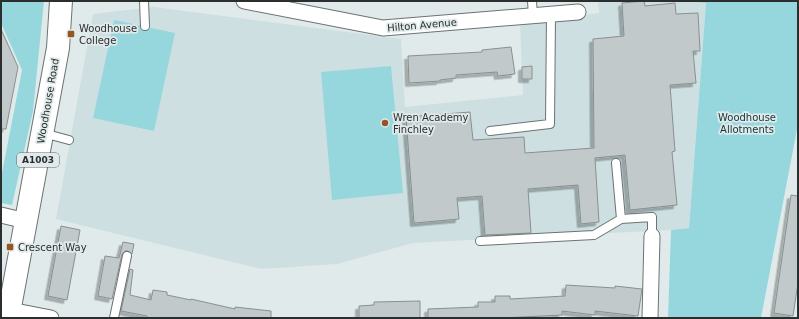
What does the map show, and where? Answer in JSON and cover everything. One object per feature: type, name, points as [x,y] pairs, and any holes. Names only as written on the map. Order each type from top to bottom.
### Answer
[{"type":"main road","name":"Woodhouse Road","points":[[9,314],[58,48],[61,1]]},
{"type":"street","name":"Hilton Avenue","points":[[244,1],[383,28],[532,8],[551,14],[578,12]]},
{"type":"street","points":[[1,216],[26,221]]},
{"type":"street","points":[[650,318],[652,236]]},
{"type":"street","points":[[9,314],[51,318]]},
{"type":"lane","points":[[144,1],[145,26]]},
{"type":"lane","points":[[490,131],[550,124],[551,14]]},
{"type":"lane","points":[[42,133],[69,140]]},
{"type":"lane","points":[[616,163],[621,219]]},
{"type":"lane","points":[[480,241],[594,236],[621,219],[652,217],[652,236]]},
{"type":"lane","points":[[114,318],[127,256]]},
{"type":"shaded area","name":"Wren Academy Finchley","points":[[598,1],[706,2],[689,228],[413,243],[337,264],[261,269],[56,219],[93,14],[154,7],[401,39],[405,107],[523,95],[520,24],[599,13]]},
{"type":"green space","points":[[1,1],[44,1],[33,111],[12,205],[1,203],[1,178],[22,70],[1,23]]},
{"type":"green space","name":"Woodhouse Allotments","points":[[692,1],[798,1],[798,124],[761,318],[668,318],[671,230],[689,228],[706,3]]},
{"type":"green space","points":[[114,20],[175,33],[154,131],[93,118]]},
{"type":"green space","points":[[391,66],[403,193],[332,200],[321,72]]},
{"type":"building","points":[[644,1],[645,6],[675,3],[676,14],[698,13],[700,51],[693,51],[696,83],[670,85],[675,151],[672,152],[677,205],[630,210],[625,155],[595,158],[599,222],[581,224],[578,185],[528,189],[531,233],[485,235],[482,196],[457,198],[459,219],[414,223],[406,117],[470,112],[473,140],[524,137],[525,153],[594,148],[593,39],[624,36],[622,3]]},
{"type":"building","points":[[1,29],[18,67],[6,129],[1,129]]},
{"type":"building","points":[[511,47],[515,74],[498,76],[497,72],[456,75],[456,78],[440,81],[409,83],[408,56],[482,52],[482,50]]},
{"type":"building","points":[[532,66],[532,79],[522,79],[522,67]]},
{"type":"building","points":[[791,195],[798,196],[798,283],[793,316],[774,313]]},
{"type":"building","points":[[61,226],[80,230],[67,300],[48,296]]},
{"type":"building","points":[[123,242],[134,244],[132,254],[125,251],[122,254],[112,299],[98,296],[105,256],[119,258]]},
{"type":"building","points":[[130,269],[133,270],[130,295],[151,300],[153,290],[167,292],[167,295],[235,309],[235,307],[271,311],[271,318],[147,318],[147,316],[121,311]]},
{"type":"building","points":[[566,285],[615,288],[615,286],[642,289],[638,316],[595,311],[595,315],[562,311],[562,315],[501,318],[428,318],[428,309],[478,307],[478,302],[495,302],[495,296],[510,296],[510,299],[565,296]]},
{"type":"building","points":[[420,301],[420,318],[359,318],[359,306],[374,305],[374,302]]},
{"type":"place","name":"Woodhouse College","points":[[71,34]]},
{"type":"place","name":"Wren Academy Finchley","points":[[385,123]]},
{"type":"place","name":"Crescent Way","points":[[10,247]]}]
